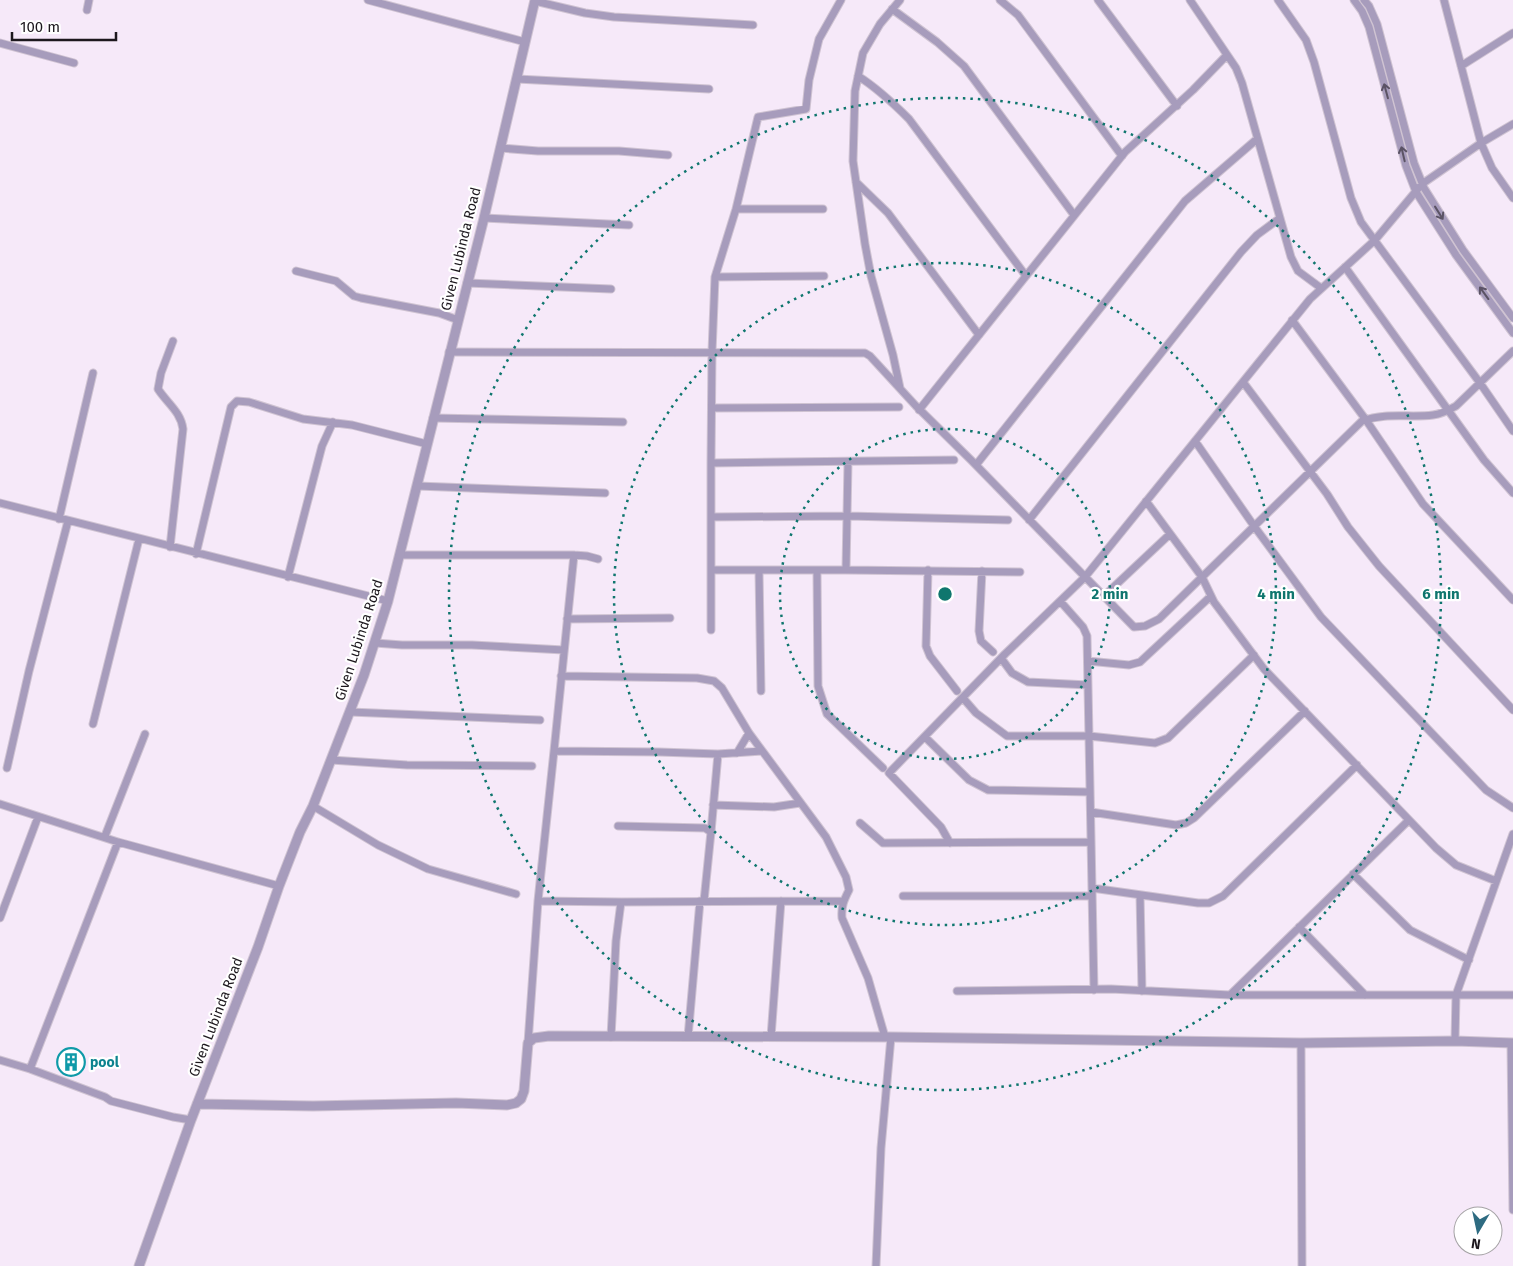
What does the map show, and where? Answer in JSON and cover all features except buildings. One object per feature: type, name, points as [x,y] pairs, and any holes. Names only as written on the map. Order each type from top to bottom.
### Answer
[{"type":"street","points":[[87,10],[89,0]]},
{"type":"street","points":[[368,0],[525,42]]},
{"type":"street","points":[[535,0],[585,13],[753,25]]},
{"type":"street","name":"Given Lubinda Road","points":[[139,1266],[191,1120],[258,947],[279,886],[300,832],[313,806],[376,643],[400,555],[484,218],[535,0]]},
{"type":"street","points":[[711,630],[712,352],[715,277],[736,209],[758,117],[806,109],[809,80],[819,39],[841,0]]},
{"type":"street","points":[[900,0],[880,24],[863,53],[856,91],[854,161],[871,276],[893,354],[900,389]]},
{"type":"street","points":[[1000,0],[1018,16],[1122,156]]},
{"type":"street","points":[[1098,0],[1177,106]]},
{"type":"street","points":[[1190,0],[1226,56],[1236,68],[1242,83],[1291,257],[1298,270],[1321,288]]},
{"type":"street","points":[[1278,0],[1306,40],[1314,62],[1351,198],[1361,222],[1480,383],[1513,431]]},
{"type":"street","points":[[1354,0],[1362,11],[1369,27],[1406,166],[1416,192],[1456,255],[1513,333]]},
{"type":"street","points":[[1364,0],[1369,6],[1377,24],[1414,163],[1422,184],[1463,250],[1513,318]]},
{"type":"street","points":[[1444,0],[1481,144],[1492,168],[1513,198]]},
{"type":"street","points":[[892,9],[937,42],[964,66],[1074,215]]},
{"type":"street","points":[[1461,66],[1513,33]]},
{"type":"street","points":[[0,43],[74,63]]},
{"type":"street","points":[[919,410],[1122,156],[1177,106],[1226,56]]},
{"type":"street","points":[[858,76],[892,102],[909,120],[1026,276]]},
{"type":"street","points":[[517,79],[709,89]]},
{"type":"street","points":[[950,843],[941,826],[888,773],[1001,658],[1085,577],[1310,299],[1375,240],[1422,184],[1513,124]]},
{"type":"street","points":[[976,465],[1184,201],[1257,139]]},
{"type":"street","points":[[500,148],[538,151],[619,150],[668,156]]},
{"type":"street","points":[[856,182],[888,213],[979,335]]},
{"type":"street","points":[[736,209],[823,209]]},
{"type":"street","points":[[484,218],[629,225]]},
{"type":"street","points":[[1029,520],[1241,252],[1257,235],[1280,218]]},
{"type":"street","points":[[1345,267],[1484,460],[1513,493]]},
{"type":"street","points":[[296,271],[336,281],[354,296],[439,313],[458,320]]},
{"type":"street","points":[[715,277],[824,276]]},
{"type":"street","points":[[467,283],[611,289]]},
{"type":"street","points":[[1292,320],[1366,420],[1423,504],[1513,600]]},
{"type":"street","points":[[170,547],[183,429],[182,420],[158,389],[161,373],[173,341]]},
{"type":"street","points":[[450,352],[865,353],[1134,627],[1145,626],[1159,619],[1362,421],[1387,415],[1434,415],[1456,406],[1513,352]]},
{"type":"street","points":[[59,518],[93,373]]},
{"type":"street","points":[[1243,382],[1348,527],[1379,566],[1513,710]]},
{"type":"street","points":[[196,554],[226,424],[234,403],[242,401],[303,418],[347,423],[427,444]]},
{"type":"street","points":[[712,408],[899,407]]},
{"type":"street","points":[[433,418],[623,422]]},
{"type":"street","points":[[288,577],[322,446],[333,422]]},
{"type":"street","points":[[1195,441],[1254,526],[1321,617],[1486,790],[1513,808]]},
{"type":"street","points":[[711,463],[954,460]]},
{"type":"street","points":[[846,570],[848,462]]},
{"type":"street","points":[[417,486],[605,493]]},
{"type":"street","points":[[1146,501],[1202,577],[1211,596],[1264,669],[1436,848],[1456,865],[1496,881]]},
{"type":"street","points":[[0,503],[388,601]]},
{"type":"street","points":[[711,517],[848,516],[1008,520]]},
{"type":"street","points":[[7,768],[29,671],[68,521]]},
{"type":"street","points":[[1104,596],[1170,534]]},
{"type":"street","points":[[93,724],[139,539]]},
{"type":"street","points":[[400,555],[588,556],[598,559]]},
{"type":"street","points":[[197,1104],[322,1106],[456,1103],[507,1105],[516,1103],[521,1099],[524,1092],[530,1038],[538,901],[574,556]]},
{"type":"street","points":[[711,570],[1020,572]]},
{"type":"street","points":[[760,570],[761,691]]},
{"type":"street","points":[[928,570],[926,646],[930,656],[957,691]]},
{"type":"street","points":[[817,571],[818,686],[821,698],[827,714],[883,768]]},
{"type":"street","points":[[982,571],[979,631],[981,641],[993,652]]},
{"type":"street","points":[[1088,660],[1129,666],[1140,662],[1211,596]]},
{"type":"street","points":[[1060,601],[1083,627],[1087,636],[1094,990]]},
{"type":"street","points":[[567,619],[670,618]]},
{"type":"street","points":[[376,643],[472,645],[564,650]]},
{"type":"street","points":[[963,698],[976,713],[1007,736],[1089,736],[1156,743],[1168,738],[1254,655]]},
{"type":"street","points":[[1001,658],[1012,673],[1028,682],[1088,685]]},
{"type":"street","points":[[561,676],[697,678],[714,681],[722,688],[749,733],[826,837],[846,877],[849,890],[842,905],[842,918],[868,978],[888,1037],[876,1266]]},
{"type":"street","points":[[1090,812],[1170,824],[1186,823],[1194,818],[1305,711]]},
{"type":"street","points":[[350,712],[540,720]]},
{"type":"street","points":[[737,753],[749,733]]},
{"type":"street","points":[[105,836],[145,734]]},
{"type":"street","points":[[925,737],[969,780],[988,790],[1090,792]]},
{"type":"street","points":[[554,751],[718,754],[762,751]]},
{"type":"street","points":[[688,1037],[718,754]]},
{"type":"street","points":[[331,760],[397,765],[532,766]]},
{"type":"street","points":[[903,896],[1092,892],[1140,894],[1209,903],[1223,896],[1356,765]]},
{"type":"street","points":[[713,806],[774,807],[800,803]]},
{"type":"street","points":[[0,804],[105,836],[118,842],[279,886]]},
{"type":"street","points":[[313,806],[378,845],[428,869],[516,894]]},
{"type":"street","points":[[0,918],[38,817]]},
{"type":"street","points":[[1230,994],[1408,820]]},
{"type":"street","points":[[860,823],[883,843],[1091,842]]},
{"type":"street","points":[[618,826],[705,828],[711,832]]},
{"type":"street","points":[[1455,1041],[1456,995],[1513,834]]},
{"type":"street","points":[[30,1069],[118,842]]},
{"type":"street","points":[[1353,874],[1410,930],[1469,960]]},
{"type":"street","points":[[1140,894],[1142,991]]},
{"type":"street","points":[[538,901],[834,901],[842,905]]},
{"type":"street","points":[[771,1037],[781,901]]},
{"type":"street","points":[[611,1037],[620,902]]},
{"type":"street","points":[[1299,927],[1365,995]]},
{"type":"street","points":[[957,991],[1094,990],[1230,994],[1513,995]]},
{"type":"street","points":[[530,1038],[888,1037],[1301,1043],[1455,1041],[1512,1043],[1513,1210]]},
{"type":"street","points":[[1301,1043],[1302,1266]]},
{"type":"street","points":[[0,1060],[30,1069],[105,1097],[111,1101],[191,1120]]},
{"type":"place","name":"pool","points":[[71,1062]]}]
